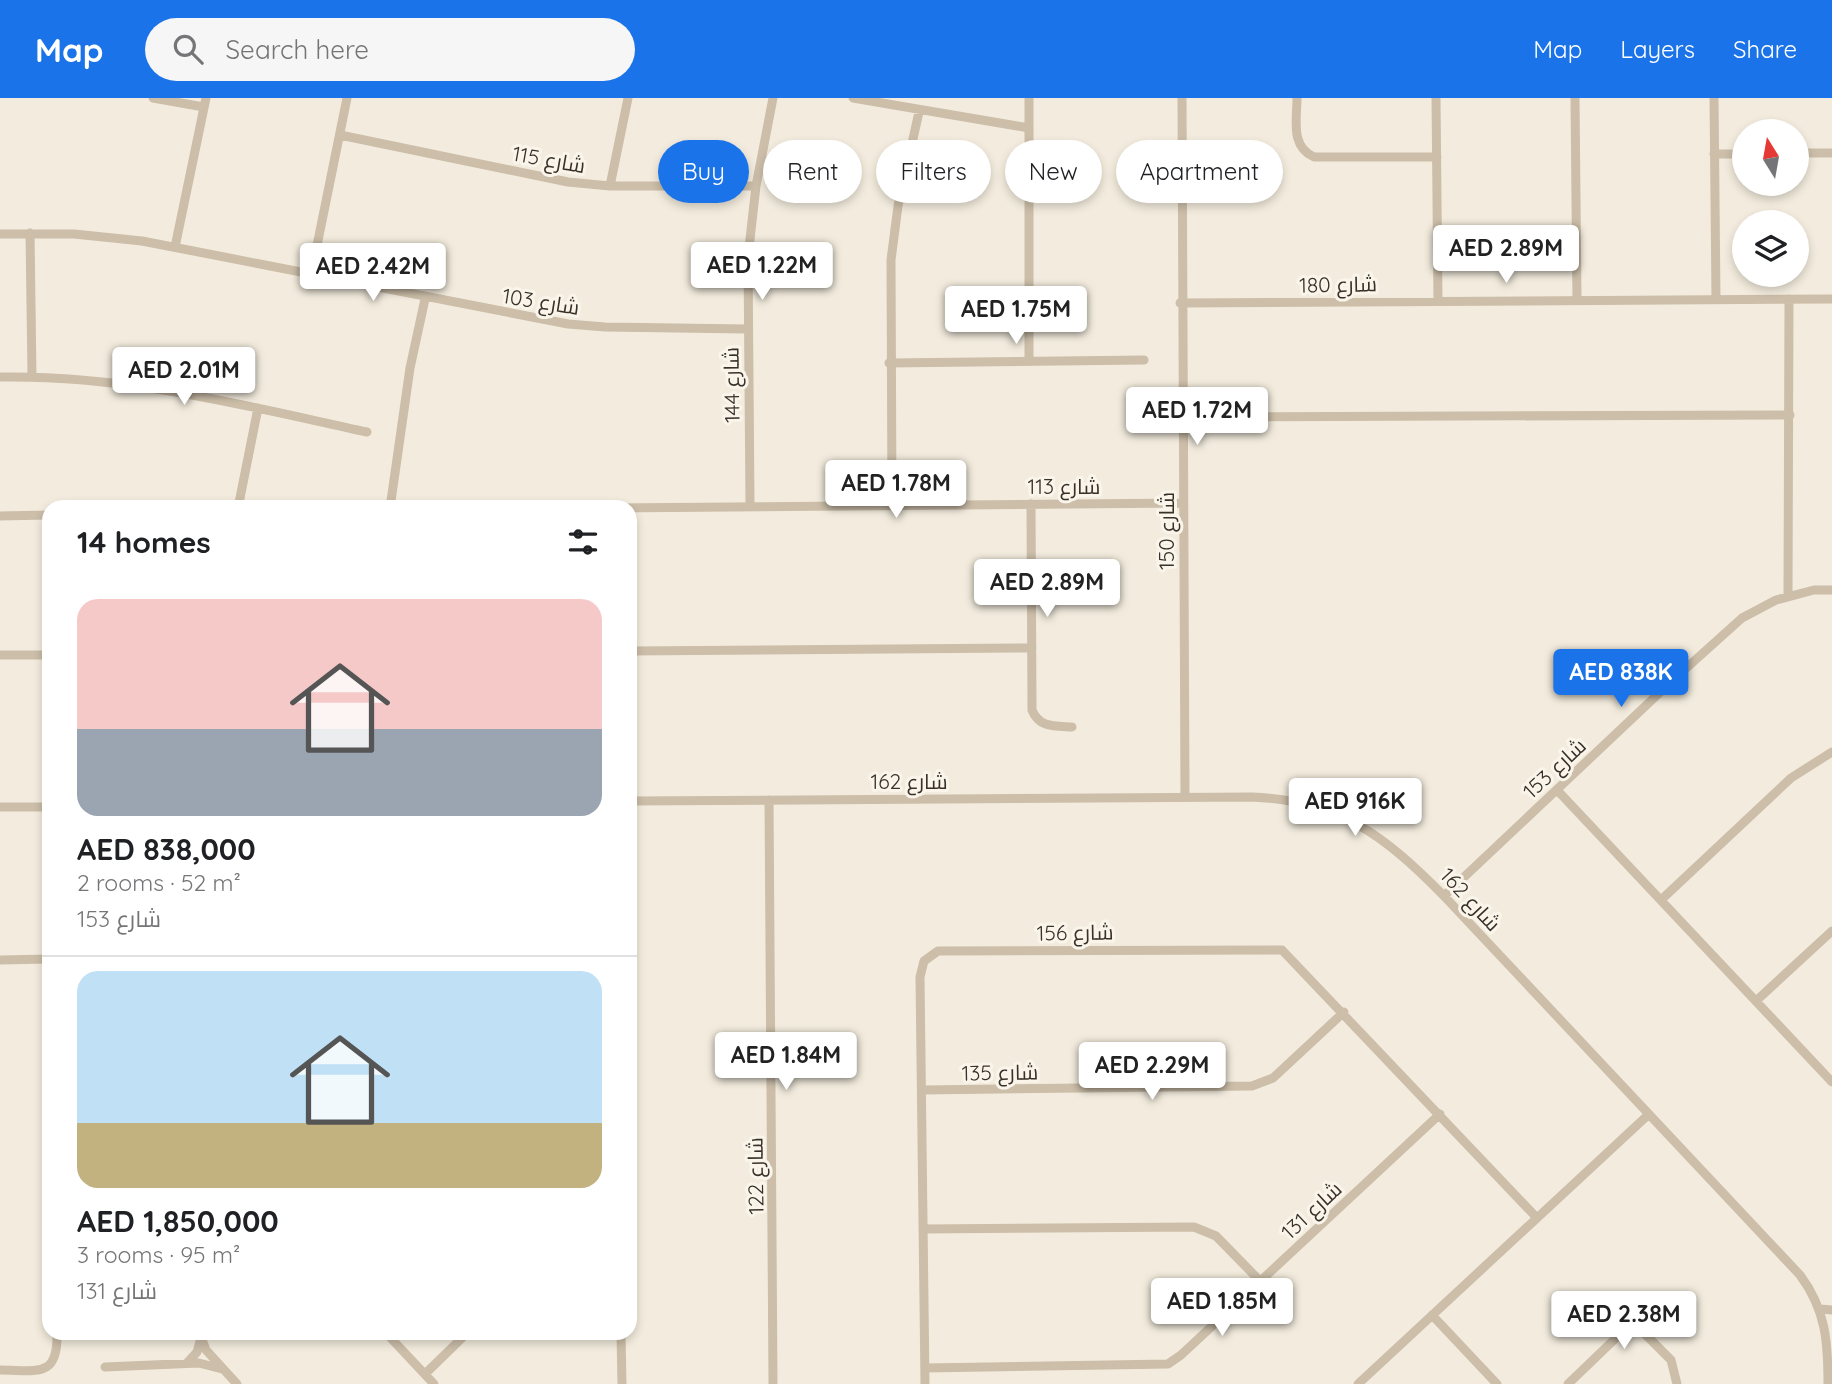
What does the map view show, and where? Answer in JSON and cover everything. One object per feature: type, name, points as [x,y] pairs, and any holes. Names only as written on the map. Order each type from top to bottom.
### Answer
[{"type":"street","points":[[153,98],[205,103],[175,247]]},
{"type":"street","points":[[311,275],[347,98]]},
{"type":"street","points":[[610,186],[628,98]]},
{"type":"street","name":"شارع 144","points":[[750,506],[748,257],[756,186],[773,98]]},
{"type":"street","points":[[853,98],[919,112],[1029,128]]},
{"type":"street","points":[[1028,98],[1030,361]]},
{"type":"street","name":"شارع 150","points":[[1182,98],[1185,797]]},
{"type":"street","points":[[1297,98],[1297,140],[1306,154],[1314,157],[1437,157]]},
{"type":"street","points":[[1436,98],[1438,300]]},
{"type":"street","points":[[1575,98],[1577,299]]},
{"type":"street","points":[[1714,98],[1716,299]]},
{"type":"street","points":[[892,505],[889,286],[894,233],[919,112]]},
{"type":"street","name":"شارع 115","points":[[340,135],[568,182],[610,186],[756,186]]},
{"type":"street","points":[[1810,153],[1832,153]]},
{"type":"street","points":[[1714,154],[1732,154]]},
{"type":"street","points":[[30,233],[32,376]]},
{"type":"street","name":"شارع 103","points":[[0,234],[108,237],[175,247],[425,299],[584,326],[747,328]]},
{"type":"street","points":[[391,500],[410,368],[425,299]]},
{"type":"street","points":[[1788,596],[1790,299]]},
{"type":"street","name":"شارع 180","points":[[1181,303],[1832,299]]},
{"type":"street","points":[[889,363],[1144,360]]},
{"type":"street","points":[[0,377],[32,376],[131,383],[367,432]]},
{"type":"street","points":[[240,500],[258,408]]},
{"type":"street","points":[[1182,417],[1790,415]]},
{"type":"street","name":"شارع 113","points":[[637,508],[1183,503]]},
{"type":"street","points":[[1031,504],[1035,716],[1045,725],[1072,727]]},
{"type":"street","points":[[0,516],[42,515]]},
{"type":"street","name":"شارع 153","points":[[1444,896],[1742,618],[1788,596],[1832,590]]},
{"type":"street","points":[[637,651],[1032,648]]},
{"type":"street","points":[[0,655],[42,655]]},
{"type":"street","points":[[1661,900],[1791,778],[1832,752]]},
{"type":"street","points":[[1557,790],[1832,1082]]},
{"type":"street","name":"شارع 162","points":[[637,801],[1281,798],[1336,812],[1386,840],[1444,896],[1800,1275],[1821,1309],[1827,1333],[1829,1384]]},
{"type":"street","name":"شارع 122","points":[[769,800],[774,1384]]},
{"type":"street","points":[[0,807],[42,807]]},
{"type":"street","points":[[1756,1002],[1832,931]]},
{"type":"street","name":"شارع 156","points":[[925,1384],[921,969],[924,961],[938,951],[1274,947],[1290,954],[1537,1218]]},
{"type":"street","points":[[0,960],[42,959]]},
{"type":"street","name":"شارع 135","points":[[922,1090],[1252,1086],[1273,1078],[1344,1012]]},
{"type":"street","name":"شارع 131","points":[[925,1368],[1168,1364],[1440,1114]]},
{"type":"street","points":[[1359,1384],[1648,1115]]},
{"type":"street","points":[[923,1229],[1194,1227],[1216,1236],[1260,1281]]},
{"type":"street","points":[[1821,1309],[1832,1310]]},
{"type":"street","points":[[1432,1315],[1497,1384]]},
{"type":"street","points":[[1568,1384],[1618,1336],[1633,1329],[1642,1331],[1671,1360],[1677,1384]]},
{"type":"street","points":[[0,1370],[41,1370],[51,1364],[58,1350],[57,1340]]},
{"type":"street","points":[[187,1363],[197,1352],[199,1340]]},
{"type":"street","points":[[202,1340],[206,1350],[237,1384]]},
{"type":"street","points":[[393,1340],[434,1384]]},
{"type":"street","points":[[425,1374],[461,1340]]},
{"type":"street","points":[[621,1340],[622,1384]]},
{"type":"street","points":[[105,1367],[187,1363],[222,1369]]}]
